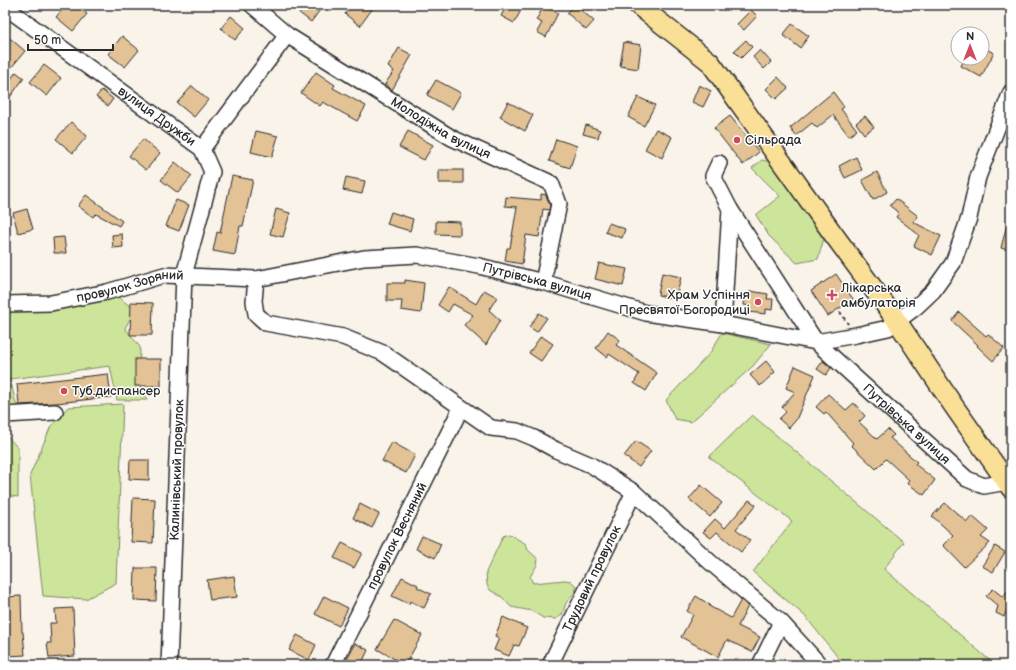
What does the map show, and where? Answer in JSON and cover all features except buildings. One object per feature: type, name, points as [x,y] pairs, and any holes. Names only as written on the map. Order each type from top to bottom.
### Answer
[{"type":"main road","name":"Путрівська вулиця","points":[[638,5],[710,62],[830,231],[897,321],[1009,485]]},
{"type":"street","name":"Молодіжна вулиця","points":[[252,5],[287,35],[452,138],[551,182],[559,204],[543,282]]},
{"type":"street","name":"вулиця Дружби","points":[[5,7],[202,149],[212,172],[184,275]]},
{"type":"street","points":[[202,149],[287,35]]},
{"type":"street","points":[[897,321],[916,307],[933,291],[953,262],[969,218],[978,177],[1005,126],[1011,92]]},
{"type":"street","points":[[719,163],[713,176],[730,209],[816,342]]},
{"type":"street","points":[[723,324],[730,209]]},
{"type":"street","name":"Путрівська вулиця","points":[[256,279],[364,258],[417,255],[479,266],[543,282],[646,313],[723,324],[816,342],[888,328],[897,321]]},
{"type":"street","name":"провулок Зоряний","points":[[5,304],[51,303],[107,292],[164,275],[256,279]]},
{"type":"street","name":"Калинівський провулок","points":[[169,665],[184,275]]},
{"type":"street","points":[[256,279],[254,301],[256,314],[266,323],[343,337],[383,353],[491,428],[517,431],[534,438],[556,450],[592,465],[634,492],[710,562],[782,622],[820,665]]},
{"type":"street","name":"Путрівська вулиця","points":[[816,342],[967,478],[984,486],[1009,485]]},
{"type":"street","name":"провулок Весняний","points":[[334,665],[461,408]]},
{"type":"street","points":[[5,415],[55,412]]},
{"type":"street","name":"Трудовий провулок","points":[[550,665],[634,492]]},
{"type":"street","points":[[760,665],[782,622]]},
{"type":"green space","points":[[762,160],[770,162],[824,238],[818,259],[797,263],[769,236],[756,215],[780,196],[752,168]]},
{"type":"green space","points":[[117,296],[135,310],[125,328],[140,347],[139,384],[147,400],[117,400],[110,366],[10,379],[18,412],[5,413],[5,309]]},
{"type":"green space","points":[[722,333],[771,344],[753,366],[691,422],[675,419],[666,400],[710,353]]},
{"type":"green space","points":[[123,404],[116,583],[86,599],[43,596],[30,475],[51,426],[68,407]]},
{"type":"green space","points":[[752,415],[904,542],[884,569],[995,665],[844,665],[805,616],[753,572],[792,521],[709,457]]},
{"type":"green space","points":[[5,436],[7,436],[18,448],[18,497],[5,495]]},
{"type":"green space","points":[[509,534],[526,544],[528,550],[538,559],[537,565],[530,577],[533,583],[565,580],[571,581],[576,586],[575,592],[566,603],[562,615],[556,619],[543,618],[532,611],[511,607],[502,597],[490,590],[487,585],[486,572],[503,536]]},
{"type":"place","name":"Сільрада","points":[[737,140]]},
{"type":"place","name":"Лікарська амбулаторія","points":[[832,295]]},
{"type":"place","name":"Храм Успіння Пресвятої Богородиці","points":[[758,302]]},
{"type":"place","name":"Туб.диспансер","points":[[64,391]]}]
